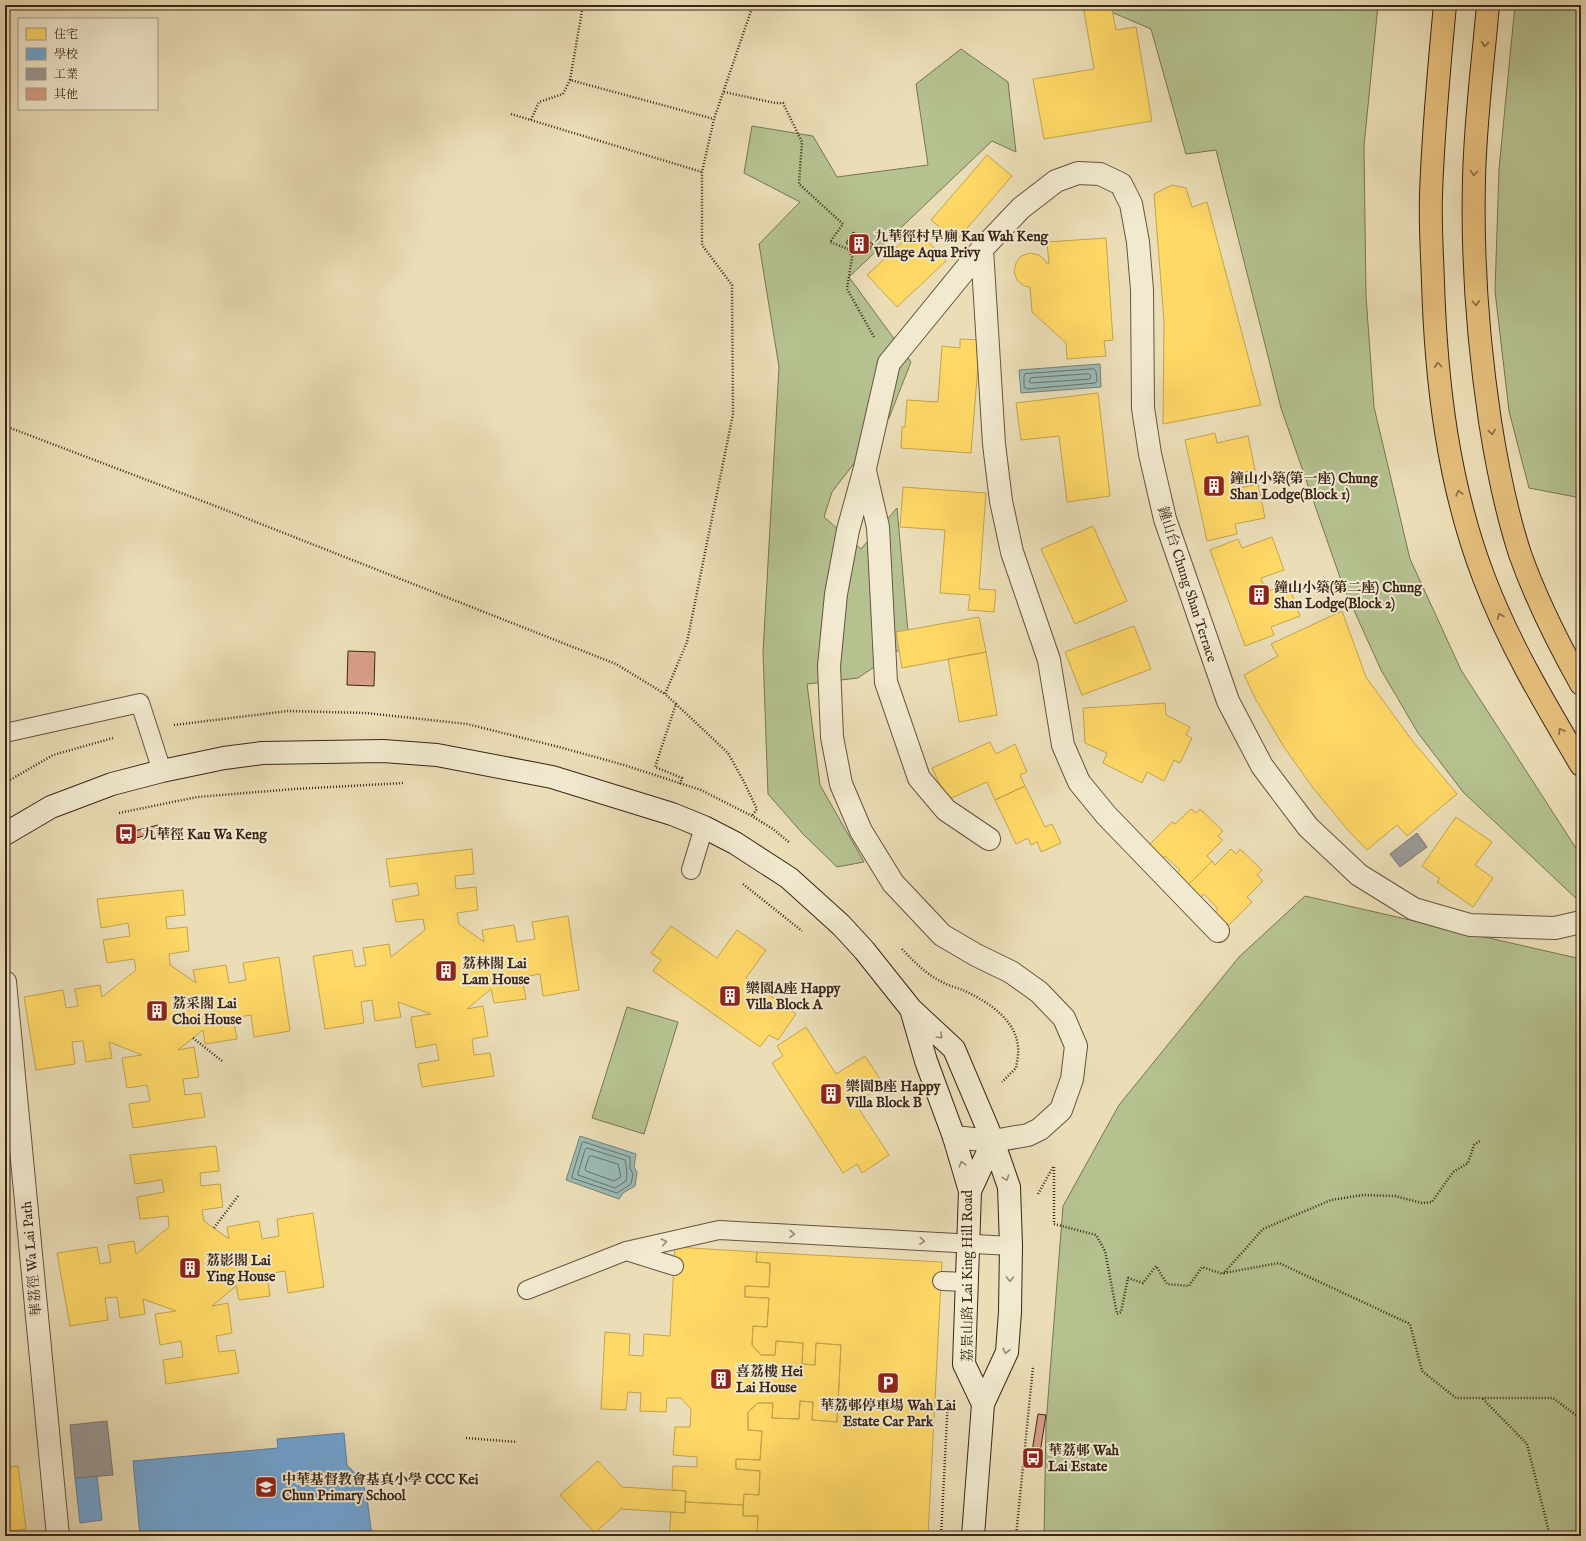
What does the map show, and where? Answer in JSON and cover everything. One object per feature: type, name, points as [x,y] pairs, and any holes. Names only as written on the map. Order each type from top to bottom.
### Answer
[{"type":"main road","points":[[1445,5],[1433,146],[1431,204],[1434,321],[1445,428],[1455,481],[1470,535],[1484,577],[1521,660],[1542,699],[1581,764]]},
{"type":"main road","points":[[1488,5],[1474,192],[1473,251],[1477,314],[1484,378],[1494,446],[1505,501],[1521,555],[1558,642],[1581,684]]},
{"type":"street","name":"鐘山台 Chung Shan Terrace","points":[[954,1137],[993,1141],[1028,1135],[1040,1130],[1061,1110],[1072,1079],[1076,1046],[1064,1018],[1039,992],[1011,972],[976,955],[942,935],[893,883],[861,831],[841,784],[832,737],[829,666],[836,594],[848,530],[865,468],[889,363],[982,249],[1021,208],[1056,181],[1078,173],[1100,174],[1121,184],[1131,204],[1138,242],[1142,290],[1144,408],[1150,454],[1165,518],[1228,701],[1262,766],[1308,827],[1358,875],[1414,909],[1470,925],[1555,928],[1581,922]]},
{"type":"street","points":[[982,249],[994,444],[1001,500],[1012,552],[1049,660],[1063,745],[1079,782],[1106,815],[1218,931]]},
{"type":"street","name":"鐘山台 Chung Shan Terrace","points":[[865,468],[878,527],[886,682],[919,778],[946,810],[989,839]]},
{"type":"street","name":"荔景山路 Lai King Hill Road","points":[[5,834],[51,807],[112,784],[162,771],[224,758],[262,753],[383,751],[438,754],[552,777],[672,814],[704,827],[736,843],[789,878],[841,925],[864,950],[911,1010],[954,1049],[993,1141],[1009,1187],[1011,1246],[1010,1318],[1007,1352],[983,1404],[973,1536]]},
{"type":"street","name":"華荔徑 Wa Lai Path","points":[[5,982],[58,1536]]},
{"type":"street","name":"荔景山路 Lai King Hill Road","points":[[911,1010],[926,1061],[954,1137],[970,1191],[964,1364],[983,1404]]},
{"type":"street","points":[[970,1191],[993,1141]]},
{"type":"lane","points":[[5,733],[140,703],[162,771]]},
{"type":"lane","points":[[691,870],[704,827]]},
{"type":"lane","points":[[527,1290],[626,1251],[719,1230],[1011,1246]]},
{"type":"lane","points":[[626,1251],[674,1266]]},
{"type":"lane","points":[[942,1281],[967,1282]]},
{"type":"path","points":[[531,120],[540,102],[563,94],[570,80],[583,5]]},
{"type":"path","points":[[665,694],[687,642],[733,414],[732,285],[702,245],[702,172],[714,119],[753,5]]},
{"type":"path","points":[[570,80],[714,119]]},
{"type":"path","points":[[724,92],[775,103],[783,103],[802,142],[799,184],[842,224],[830,242],[848,249],[852,257],[847,289],[889,363]]},
{"type":"path","points":[[511,114],[702,172]]},
{"type":"path","points":[[1581,324],[1578,354],[1581,416]]},
{"type":"path","points":[[5,426],[218,507],[616,664],[665,694],[728,753],[744,780],[757,809],[752,816]]},
{"type":"path","points":[[676,704],[655,767],[682,778],[680,784]]},
{"type":"path","points":[[5,783],[53,755],[129,733],[182,724],[288,711],[366,713],[466,724],[624,765],[701,790],[752,816],[773,829],[796,847]]},
{"type":"path","points":[[117,814],[197,797],[294,789],[412,782]]},
{"type":"path","points":[[741,882],[804,932]]},
{"type":"path","points":[[898,945],[919,968],[942,982],[983,1000],[1000,1012],[1013,1029],[1018,1046],[1016,1068],[1002,1082]]},
{"type":"path","points":[[192,1038],[222,1061]]},
{"type":"path","points":[[1223,1274],[1263,1229],[1331,1200],[1363,1195],[1395,1196],[1422,1203],[1432,1202],[1453,1172],[1468,1163],[1474,1145],[1482,1140]]},
{"type":"path","points":[[1054,1167],[1054,1224],[1096,1235],[1105,1251],[1117,1314],[1121,1312],[1128,1278],[1143,1283],[1156,1266],[1167,1284],[1189,1286],[1202,1267],[1223,1274],[1279,1263],[1410,1324],[1422,1371],[1456,1398],[1553,1398],[1581,1419]]},
{"type":"path","points":[[214,1228],[238,1196]]},
{"type":"path","points":[[941,1536],[948,1397]]},
{"type":"path","points":[[1482,1399],[1527,1444],[1550,1536]]},
{"type":"path","points":[[466,1438],[517,1442]]},
{"type":"green space","points":[[1095,5],[1378,5],[1364,146],[1366,296],[1374,407],[1410,559],[1461,670],[1581,856],[1581,903],[1463,792],[1418,733],[1381,670],[1343,586],[1281,408],[1216,150],[1186,154],[1151,29]]},
{"type":"green space","points":[[1515,5],[1581,5],[1581,498],[1529,488],[1509,411],[1495,291],[1499,169]]},
{"type":"green space","points":[[961,49],[1008,82],[1016,152],[992,141],[849,277],[911,362],[889,418],[832,492],[824,517],[861,549],[897,508],[909,643],[858,678],[807,684],[820,785],[864,862],[837,867],[803,834],[768,794],[763,652],[779,367],[759,244],[800,202],[744,173],[752,126],[813,136],[837,177],[928,165],[916,84]]},
{"type":"green space","points":[[1305,896],[1581,959],[1581,1536],[1044,1536],[1046,1424],[1063,1206],[1119,1105],[1239,957]]},
{"type":"green space","points":[[627,1007],[678,1022],[644,1134],[592,1118]]},
{"type":"water","points":[[1100,364],[1101,387],[1021,393],[1019,370]]},
{"type":"water","points":[[580,1136],[636,1154],[634,1167],[637,1172],[635,1186],[623,1193],[619,1199],[566,1180]]},
{"type":"building: 住宅","points":[[1083,5],[1111,5],[1116,30],[1136,27],[1152,121],[1044,139],[1033,79],[1094,69]]},
{"type":"building: 住宅","points":[[987,155],[1012,176],[956,241],[931,220]]},
{"type":"building: 住宅","points":[[1172,185],[1186,188],[1192,207],[1207,202],[1261,405],[1163,424],[1164,321],[1154,194]]},
{"type":"building: 住宅","points":[[916,229],[946,261],[897,307],[867,275]]},
{"type":"building: 住宅","points":[[1106,238],[1113,340],[1104,341],[1106,356],[1067,359],[1066,343],[1032,312],[1030,287],[1024,286],[1017,280],[1014,272],[1016,263],[1021,256],[1030,253],[1039,255],[1046,261],[1047,264],[1049,264],[1047,242]]},
{"type":"building: 住宅","points":[[960,339],[980,340],[971,453],[901,448],[902,427],[905,427],[907,400],[938,402],[942,346],[960,348]]},
{"type":"building: 住宅","points":[[1098,393],[1110,496],[1067,502],[1059,436],[1021,440],[1016,403]]},
{"type":"building: 住宅","name":"鐘山小築(第一座) Chung Shan Lodge(Block 1)","points":[[1215,433],[1217,443],[1248,436],[1255,470],[1232,475],[1233,482],[1235,489],[1258,484],[1265,518],[1235,524],[1237,534],[1207,541],[1185,440]]},
{"type":"building: 住宅","points":[[903,487],[986,493],[979,589],[996,590],[994,612],[968,610],[970,595],[940,593],[945,530],[900,527]]},
{"type":"building: 住宅","points":[[1093,526],[1127,601],[1075,624],[1041,549]]},
{"type":"building: 住宅","name":"鐘山小築(第二座) Chung Shan Lodge(Block 2)","points":[[1272,537],[1284,570],[1261,578],[1266,592],[1288,584],[1300,616],[1271,627],[1274,635],[1245,646],[1210,550],[1238,539],[1242,548]]},
{"type":"building: 住宅","points":[[1342,611],[1366,677],[1411,739],[1457,794],[1407,836],[1397,825],[1367,850],[1313,788],[1284,747],[1256,700],[1244,675],[1278,656],[1271,644]]},
{"type":"building: 住宅","points":[[979,617],[986,652],[902,668],[896,632]]},
{"type":"building: 住宅","points":[[1134,626],[1151,669],[1082,695],[1065,652]]},
{"type":"building: 住宅","points":[[986,652],[997,715],[959,722],[948,659]]},
{"type":"building: 住宅","points":[[1165,703],[1166,715],[1190,727],[1186,735],[1192,738],[1180,763],[1174,760],[1164,781],[1147,772],[1142,783],[1103,763],[1107,753],[1085,743],[1083,708]]},
{"type":"building: 住宅","points":[[990,742],[996,754],[1015,744],[1027,772],[1020,775],[1025,786],[995,800],[987,782],[947,800],[932,768]]},
{"type":"building: 住宅","points":[[1025,786],[1045,827],[1052,824],[1061,843],[1041,852],[1037,842],[1031,845],[1028,838],[1016,844],[995,800]]},
{"type":"building: 住宅","points":[[1191,809],[1196,813],[1200,809],[1223,831],[1218,836],[1223,840],[1207,856],[1212,861],[1185,888],[1174,876],[1180,870],[1165,856],[1159,862],[1146,848],[1172,822],[1175,824]]},
{"type":"building: 住宅","points":[[1456,817],[1492,842],[1475,865],[1493,878],[1473,907],[1437,882],[1440,879],[1422,866]]},
{"type":"building: 住宅","name":"荔林閣 Lai Lam House","points":[[472,849],[474,874],[455,876],[456,889],[476,887],[478,910],[457,913],[459,924],[484,942],[482,930],[514,925],[517,942],[535,939],[532,922],[568,916],[579,990],[543,996],[540,974],[522,977],[526,999],[494,1003],[491,989],[467,1009],[483,1006],[488,1036],[472,1039],[474,1055],[490,1053],[494,1076],[422,1087],[418,1064],[439,1060],[436,1044],[416,1048],[411,1017],[431,1014],[398,1002],[401,1017],[375,1021],[372,1000],[361,1002],[364,1023],[325,1029],[313,956],[352,950],[355,967],[366,965],[363,948],[389,944],[391,957],[425,930],[423,919],[396,922],[392,900],[419,895],[417,883],[390,887],[386,859]]},
{"type":"building: 住宅","points":[[1231,849],[1236,854],[1240,849],[1262,870],[1257,875],[1263,881],[1247,897],[1252,902],[1226,928],[1212,915],[1218,909],[1204,894],[1198,900],[1185,888],[1212,861],[1215,865]]},
{"type":"building: 住宅","name":"荔采閣 Lai Choi House","points":[[183,890],[185,915],[166,917],[167,929],[187,927],[189,951],[169,954],[170,965],[196,983],[193,970],[226,965],[229,983],[246,980],[243,963],[279,957],[290,1031],[254,1037],[251,1015],[233,1018],[237,1039],[205,1044],[203,1030],[178,1050],[194,1047],[199,1077],[183,1079],[185,1095],[201,1093],[205,1117],[133,1128],[129,1104],[150,1101],[147,1085],[127,1088],[122,1058],[142,1055],[109,1042],[112,1058],[86,1062],[83,1041],[72,1042],[75,1064],[36,1070],[24,997],[63,990],[66,1008],[78,1006],[75,989],[100,985],[102,997],[136,970],[134,959],[107,963],[103,940],[130,936],[128,923],[101,928],[97,899]]},
{"type":"building: 住宅","name":"樂園A座 Happy Villa Block A","points":[[671,926],[717,958],[737,930],[766,950],[746,978],[796,1014],[778,1040],[769,1035],[760,1047],[653,971],[661,960],[651,953]]},
{"type":"building: 住宅","name":"樂園B座 Happy Villa Block B","points":[[806,1027],[836,1074],[865,1056],[884,1085],[855,1103],[889,1155],[862,1173],[857,1164],[843,1173],[772,1063],[783,1056],[777,1046]]},
{"type":"building: 住宅","name":"荔影閣 Lai Ying House","points":[[216,1146],[219,1171],[200,1173],[201,1186],[220,1184],[223,1207],[202,1210],[204,1221],[229,1239],[227,1227],[259,1221],[262,1239],[279,1236],[277,1219],[313,1213],[324,1287],[288,1293],[285,1271],[267,1274],[270,1296],[239,1300],[236,1286],[212,1306],[228,1303],[232,1333],[216,1336],[219,1352],[235,1350],[239,1373],[166,1384],[163,1360],[183,1357],[181,1341],[160,1345],[155,1314],[176,1311],[143,1299],[145,1314],[120,1318],[117,1297],[105,1298],[108,1320],[70,1326],[57,1253],[97,1247],[100,1264],[111,1262],[108,1245],[134,1241],[136,1254],[169,1227],[168,1216],[140,1219],[137,1197],[164,1192],[162,1180],[135,1184],[130,1155]]},
{"type":"building: 住宅","name":"喜荔樓 Hei Lai House","points":[[675,1247],[757,1252],[756,1262],[770,1263],[769,1287],[745,1286],[745,1297],[769,1298],[767,1327],[753,1326],[752,1345],[761,1355],[775,1355],[776,1341],[803,1343],[802,1364],[815,1365],[816,1343],[841,1345],[837,1422],[812,1420],[813,1402],[800,1401],[799,1419],[772,1418],[773,1403],[758,1403],[748,1412],[748,1430],[762,1431],[760,1460],[736,1459],[736,1469],[760,1471],[759,1495],[744,1494],[743,1505],[685,1502],[686,1491],[672,1490],[673,1466],[697,1467],[697,1457],[673,1455],[675,1427],[690,1427],[691,1409],[681,1398],[667,1398],[666,1412],[640,1411],[641,1393],[628,1392],[626,1410],[601,1409],[605,1332],[630,1334],[629,1355],[643,1356],[644,1334],[670,1336]]},
{"type":"building: 住宅","name":"華荔邨停車場 Wah Lai Estate Car Park","points":[[757,1252],[942,1262],[928,1536],[757,1536],[758,1516],[743,1516],[744,1494],[759,1495],[760,1471],[736,1469],[736,1459],[760,1460],[762,1431],[748,1430],[748,1412],[758,1403],[773,1403],[772,1418],[799,1419],[800,1401],[813,1402],[812,1420],[837,1422],[841,1345],[816,1343],[815,1365],[802,1364],[803,1343],[776,1341],[775,1355],[761,1355],[752,1345],[753,1326],[767,1327],[769,1298],[745,1297],[745,1286],[769,1287],[770,1263],[756,1262]]},
{"type":"building: 住宅","points":[[598,1461],[622,1487],[686,1491],[685,1513],[621,1509],[595,1533],[560,1495]]},
{"type":"building: 住宅","points":[[18,1466],[26,1529],[5,1532],[5,1468]]},
{"type":"building: 住宅","points":[[685,1502],[743,1505],[743,1516],[758,1516],[757,1536],[669,1536],[671,1512],[685,1513]]},
{"type":"building: 學校","points":[[344,1433],[347,1465],[358,1476],[366,1491],[372,1536],[140,1536],[133,1461],[278,1448],[277,1439]]},
{"type":"building: 學校","points":[[97,1476],[102,1520],[80,1523],[75,1478]]},
{"type":"building: 工業","points":[[1417,833],[1427,847],[1400,867],[1390,854]]},
{"type":"building: 工業","points":[[107,1421],[113,1475],[75,1478],[70,1425]]},
{"type":"building: 其他","name":"九華徑村旱廁 Kau Wah Keng Village Aqua Privy","points":[[853,232],[873,244],[866,255],[846,243]]},
{"type":"building: 其他","points":[[348,651],[375,652],[374,686],[347,685]]},
{"type":"building: 其他","points":[[158,825],[160,832],[132,839],[130,832]]},
{"type":"building: 其他","points":[[1038,1414],[1046,1415],[1039,1459],[1031,1458]]},
{"type":"place","name":"九華徑村旱廁 Kau Wah Keng Village Aqua Privy","points":[[859,244]]},
{"type":"place","name":"鐘山小築(第一座) Chung Shan Lodge(Block 1)","points":[[1214,486]]},
{"type":"place","name":"鐘山小築(第二座) Chung Shan Lodge(Block 2)","points":[[1259,595]]},
{"type":"place","name":"九華徑 Kau Wa Keng","points":[[126,834]]},
{"type":"place","name":"荔林閣 Lai Lam House","points":[[446,971]]},
{"type":"place","name":"樂園A座 Happy Villa Block A","points":[[730,996]]},
{"type":"place","name":"荔采閣 Lai Choi House","points":[[157,1011]]},
{"type":"place","name":"樂園B座 Happy Villa Block B","points":[[831,1094]]},
{"type":"place","name":"荔影閣 Lai Ying House","points":[[190,1268]]},
{"type":"place","name":"喜荔樓 Hei Lai House","points":[[721,1379]]},
{"type":"place","name":"華荔邨停車場 Wah Lai Estate Car Park","points":[[888,1383]]},
{"type":"place","name":"華荔邨 Wah Lai Estate","points":[[1033,1458]]},
{"type":"place","name":"中華基督教會基真小學 CCC Kei Chun Primary School","points":[[266,1487]]}]
